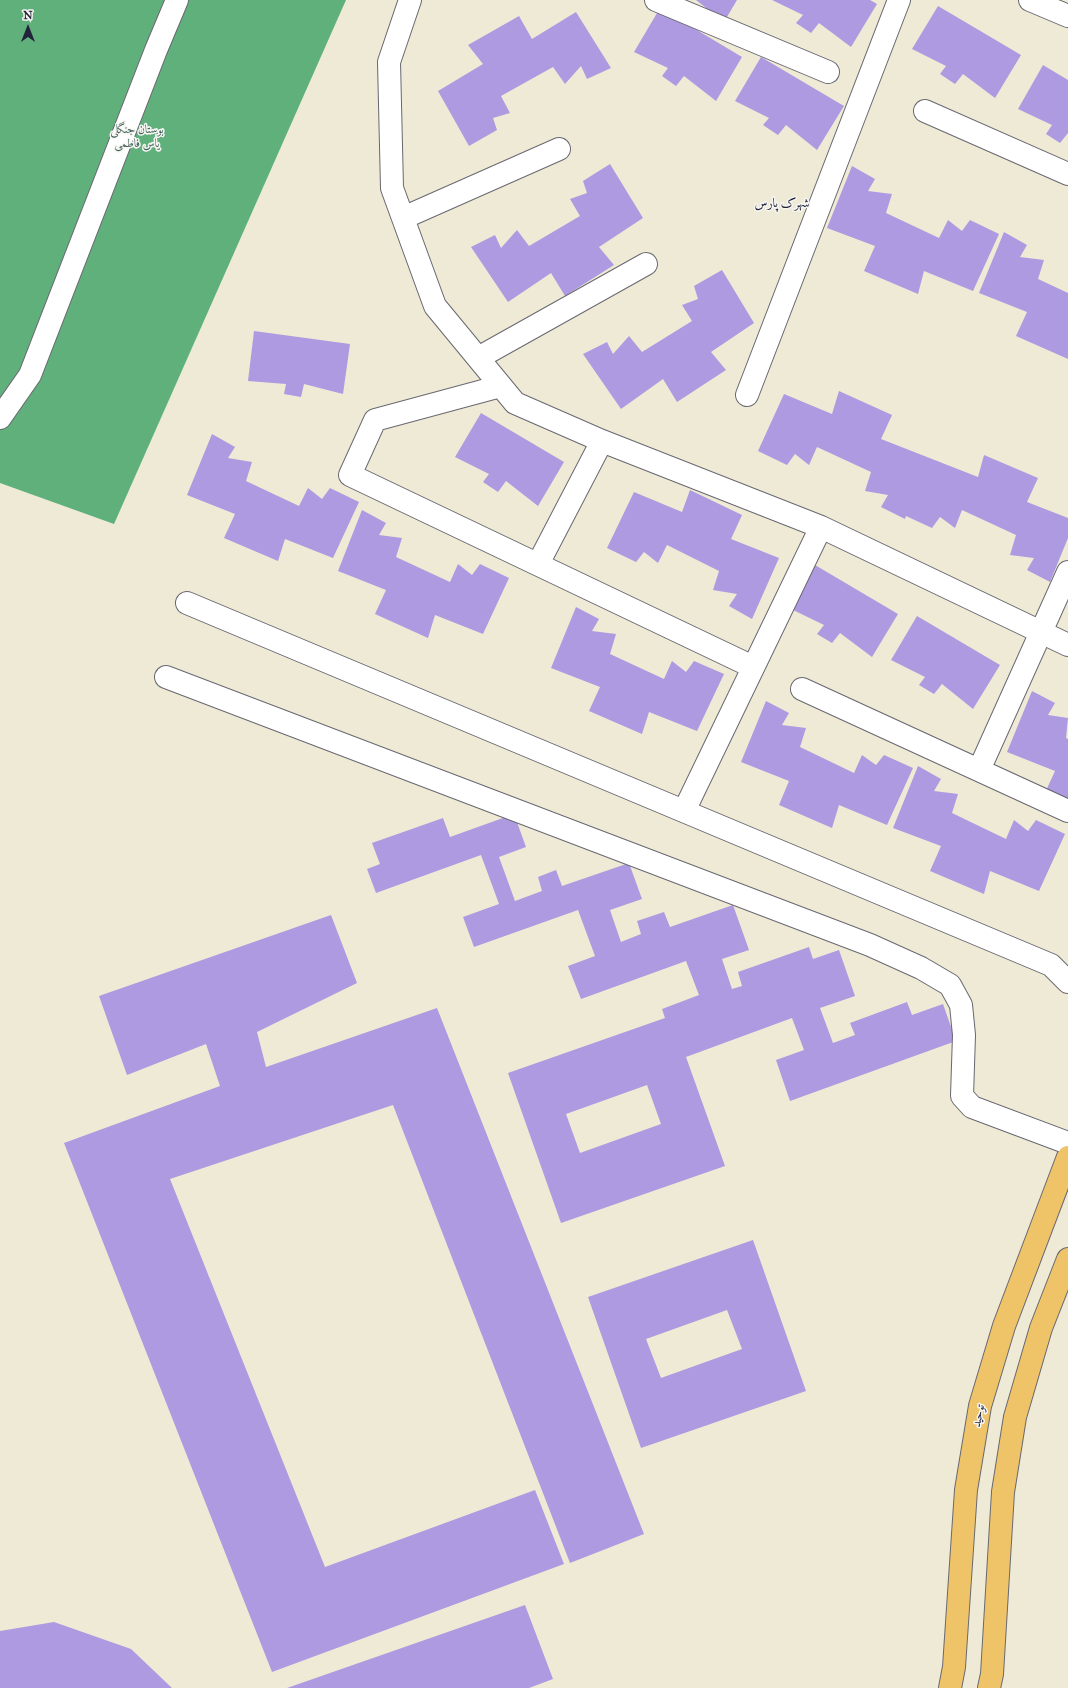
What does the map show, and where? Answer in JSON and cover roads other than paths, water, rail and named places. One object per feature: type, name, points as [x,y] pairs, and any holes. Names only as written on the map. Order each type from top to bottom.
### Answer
[{"type":"main road","name":"توحید","points":[[950,1688],[954,1667],[966,1490],[980,1406],[1004,1326],[1068,1157]]},
{"type":"main road","points":[[989,1688],[992,1674],[1003,1492],[1014,1416],[1041,1328],[1068,1259]]},
{"type":"street","points":[[0,418],[30,374],[156,50],[177,0]]},
{"type":"street","points":[[410,0],[389,62],[392,188],[435,306],[515,403],[602,441],[821,527],[1068,645]]},
{"type":"street","points":[[656,0],[828,72]]},
{"type":"street","points":[[747,395],[899,0]]},
{"type":"street","points":[[1030,0],[1068,16]]},
{"type":"street","points":[[925,111],[1068,174]]},
{"type":"street","points":[[403,218],[559,149]]},
{"type":"street","points":[[478,358],[646,264]]},
{"type":"street","points":[[501,386],[375,420],[350,475],[753,667]]},
{"type":"street","points":[[538,564],[602,441]]},
{"type":"street","points":[[684,811],[821,527]]},
{"type":"street","points":[[979,770],[1068,572]]},
{"type":"street","points":[[187,603],[1052,965],[1068,982]]},
{"type":"street","points":[[166,677],[870,945],[921,968],[950,985],[961,1005],[964,1036],[962,1096],[972,1107],[1068,1144]]},
{"type":"street","points":[[802,689],[1068,811]]},
{"type":"district","name":"شهرک پارس","points":[[782,204]]},
{"type":"park label","name":"بوستان جنگلی یاس فاطمی","points":[[137,137]]}]
